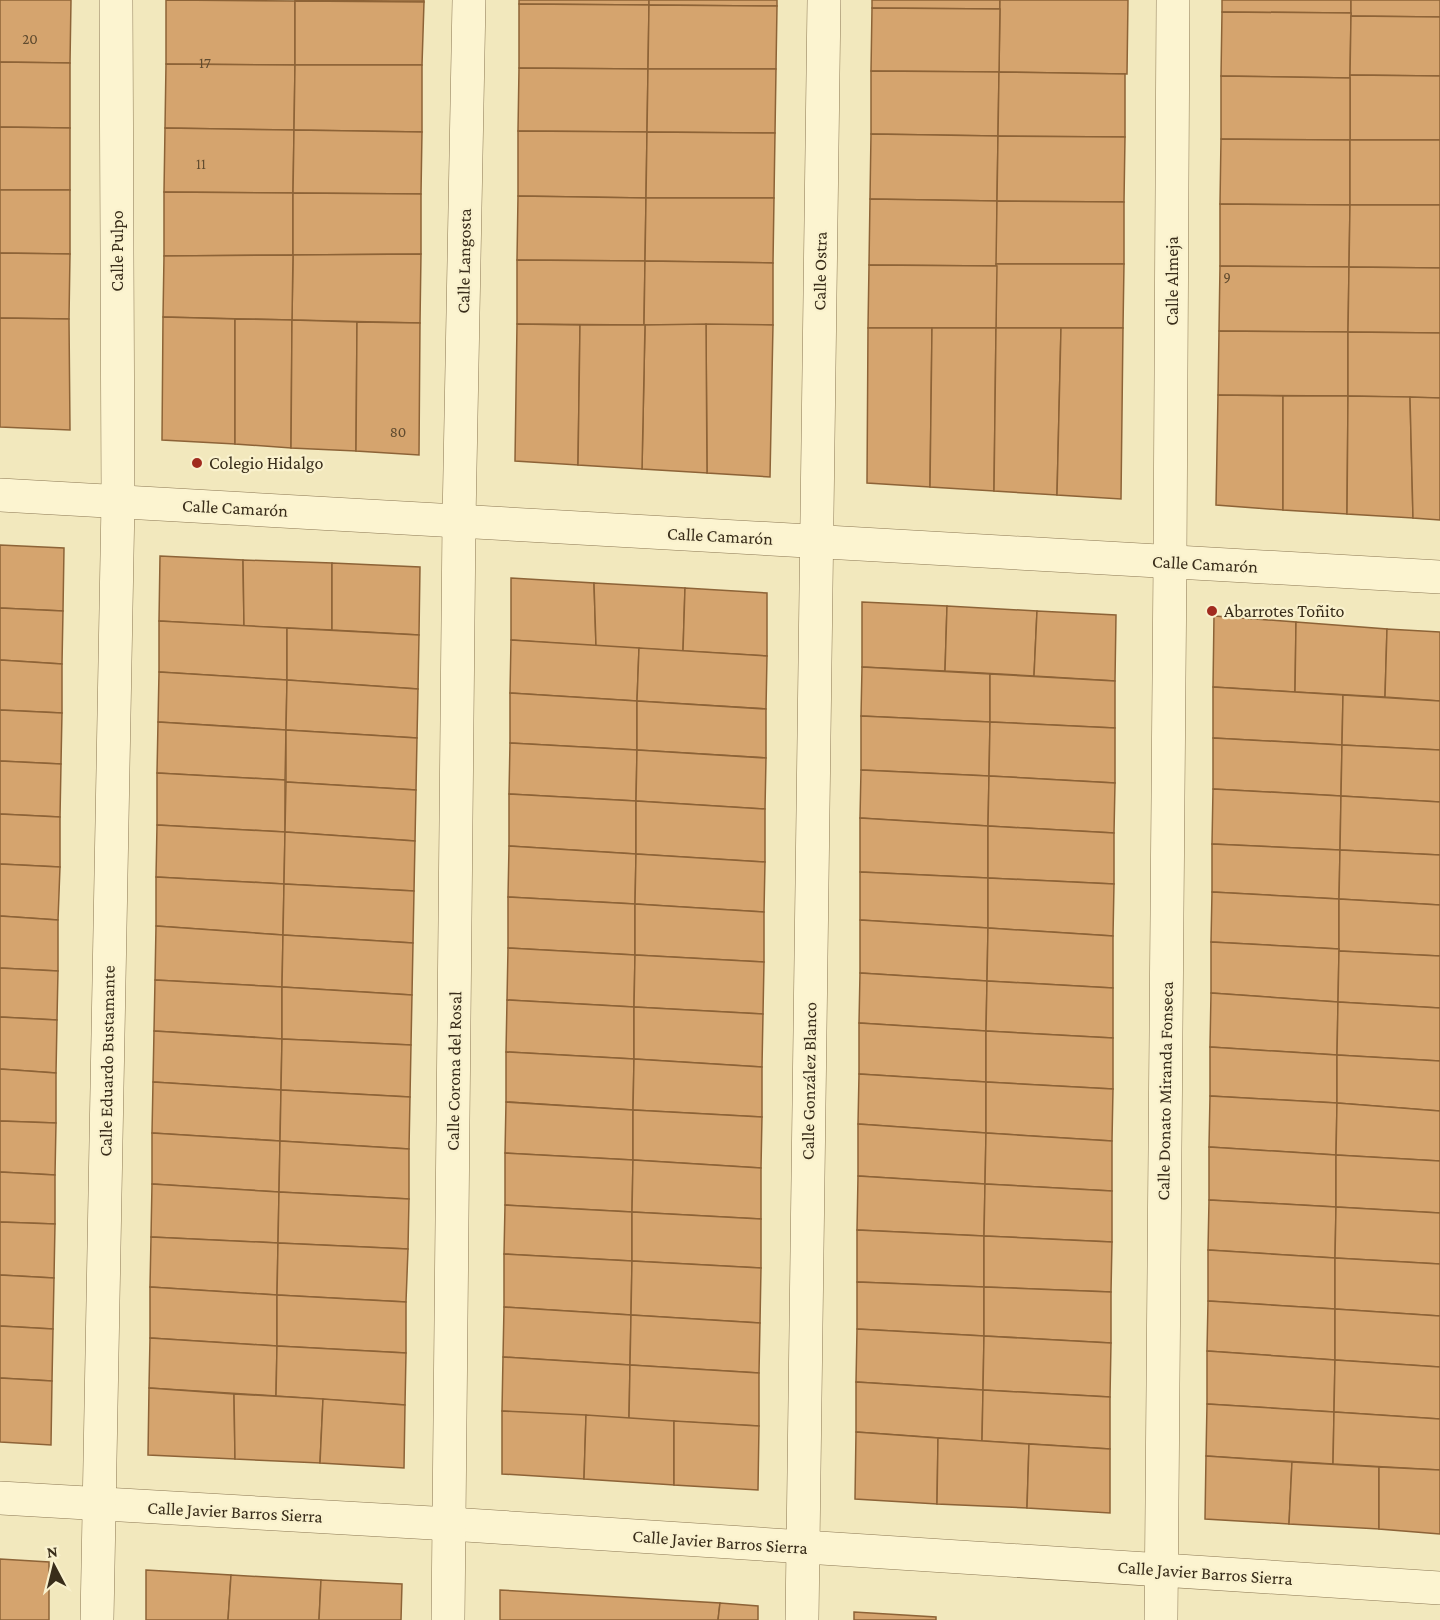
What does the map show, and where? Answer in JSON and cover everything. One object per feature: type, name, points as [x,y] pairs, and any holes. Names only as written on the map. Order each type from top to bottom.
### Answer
[{"type":"street","name":"Calle Pulpo","points":[[116,0],[118,502]]},
{"type":"street","name":"Calle Langosta","points":[[459,521],[469,0]]},
{"type":"street","name":"Calle Ostra","points":[[817,542],[824,0]]},
{"type":"street","name":"Calle Almeja","points":[[1170,562],[1173,0]]},
{"type":"street","name":"Calle Camarón","points":[[0,495],[1440,577]]},
{"type":"street","name":"Calle Eduardo Bustamante","points":[[97,1620],[118,502]]},
{"type":"street","name":"Calle Corona del Rosal","points":[[448,1620],[459,521]]},
{"type":"street","name":"Calle González Blanco","points":[[802,1620],[817,542]]},
{"type":"street","name":"Calle Donato Miranda Fonseca","points":[[1161,1620],[1170,562]]},
{"type":"street","name":"Calle Javier Barros Sierra","points":[[0,1498],[450,1524],[1440,1588]]},
{"type":"building","points":[[0,0],[71,0],[70,63],[0,62]]},
{"type":"building","points":[[166,0],[295,1],[295,65],[166,64]]},
{"type":"building","points":[[424,0],[424,2],[295,1]]},
{"type":"building","points":[[519,0],[649,0],[649,5],[519,4]]},
{"type":"building","points":[[649,0],[777,0],[777,6],[649,5]]},
{"type":"building","points":[[872,0],[1000,0],[1000,9],[872,8]]},
{"type":"building","points":[[1000,0],[1128,0],[1127,74],[999,72]]},
{"type":"building","points":[[1222,0],[1351,0],[1351,13],[1222,12]]},
{"type":"building","points":[[1351,0],[1440,0],[1440,17],[1351,16]]},
{"type":"building","points":[[295,1],[424,2],[422,65],[295,65]]},
{"type":"building","points":[[519,4],[649,5],[648,69],[519,68]]},
{"type":"building","points":[[649,5],[777,6],[776,69],[648,69]]},
{"type":"building","points":[[872,8],[1000,9],[999,72],[871,71]]},
{"type":"building","points":[[1222,12],[1351,13],[1350,78],[1221,76]]},
{"type":"building","points":[[1351,16],[1440,17],[1440,76],[1350,75]]},
{"type":"building","points":[[0,62],[70,63],[70,128],[0,127]]},
{"type":"building","points":[[166,64],[295,65],[294,130],[165,128]]},
{"type":"building","points":[[295,65],[422,65],[422,132],[294,130]]},
{"type":"building","points":[[519,68],[648,69],[647,132],[518,131]]},
{"type":"building","points":[[648,69],[776,69],[775,133],[647,132]]},
{"type":"building","points":[[871,71],[999,72],[998,136],[871,134]]},
{"type":"building","points":[[999,72],[1125,74],[1125,137],[998,136]]},
{"type":"building","points":[[1350,75],[1440,76],[1440,140],[1350,140]]},
{"type":"building","points":[[1221,76],[1350,78],[1350,140],[1221,139]]},
{"type":"building","points":[[0,127],[70,128],[70,190],[0,190]]},
{"type":"building","points":[[165,128],[294,130],[293,193],[164,192]]},
{"type":"building","points":[[294,130],[422,132],[421,194],[293,193]]},
{"type":"building","points":[[518,131],[647,132],[646,198],[518,196]]},
{"type":"building","points":[[647,132],[775,133],[774,198],[646,198]]},
{"type":"building","points":[[871,134],[998,136],[997,201],[870,199]]},
{"type":"building","points":[[998,136],[1125,137],[1124,202],[997,201]]},
{"type":"building","points":[[1221,139],[1350,140],[1350,205],[1220,204]]},
{"type":"building","points":[[1350,140],[1440,140],[1440,205],[1350,205]]},
{"type":"building","points":[[0,190],[70,190],[70,254],[0,253]]},
{"type":"building","points":[[164,192],[293,193],[293,255],[164,256]]},
{"type":"building","points":[[293,193],[421,194],[421,254],[293,255]]},
{"type":"building","points":[[518,196],[646,198],[645,261],[517,260]]},
{"type":"building","points":[[646,198],[774,198],[773,263],[645,261]]},
{"type":"building","points":[[870,199],[997,201],[997,266],[869,265]]},
{"type":"building","points":[[997,201],[1124,202],[1124,264],[996,264]]},
{"type":"building","points":[[1220,204],[1350,205],[1349,267],[1220,266]]},
{"type":"building","points":[[1350,205],[1440,205],[1440,268],[1349,267]]},
{"type":"building","points":[[0,253],[70,254],[69,319],[0,318]]},
{"type":"building","points":[[421,254],[420,323],[292,320],[293,255]]},
{"type":"building","points":[[293,255],[292,320],[163,317],[164,256]]},
{"type":"building","points":[[517,260],[645,261],[644,325],[517,324]]},
{"type":"building","points":[[645,261],[773,263],[773,325],[644,325]]},
{"type":"building","points":[[996,264],[1124,264],[1123,328],[996,328]]},
{"type":"building","points":[[869,265],[997,266],[996,328],[868,328]]},
{"type":"building","points":[[1220,266],[1349,267],[1348,332],[1219,331]]},
{"type":"building","points":[[1349,267],[1440,268],[1440,333],[1348,332]]},
{"type":"building","points":[[163,317],[235,319],[235,444],[162,440]]},
{"type":"building","points":[[0,318],[69,319],[70,430],[0,427]]},
{"type":"building","points":[[235,319],[292,320],[291,448],[235,444]]},
{"type":"building","points":[[292,320],[357,322],[356,451],[291,448]]},
{"type":"building","points":[[357,322],[420,323],[419,455],[356,451]]},
{"type":"building","points":[[517,324],[580,325],[578,465],[515,461]]},
{"type":"building","points":[[706,324],[773,325],[770,477],[707,473]]},
{"type":"building","points":[[706,324],[707,473],[642,469],[645,325]]},
{"type":"building","points":[[580,325],[645,325],[642,469],[578,465]]},
{"type":"building","points":[[868,328],[932,328],[930,487],[867,483]]},
{"type":"building","points":[[932,328],[996,328],[994,491],[930,487]]},
{"type":"building","points":[[996,328],[1061,328],[1057,495],[994,491]]},
{"type":"building","points":[[1061,328],[1123,328],[1121,499],[1057,495]]},
{"type":"building","points":[[1219,331],[1348,332],[1348,396],[1218,395]]},
{"type":"building","points":[[1348,332],[1440,333],[1440,398],[1348,396]]},
{"type":"building","points":[[1218,395],[1283,396],[1283,510],[1216,505]]},
{"type":"building","points":[[1283,396],[1348,396],[1347,514],[1283,510]]},
{"type":"building","points":[[1348,396],[1410,397],[1413,518],[1347,514]]},
{"type":"building","points":[[1410,397],[1440,398],[1440,520],[1413,518]]},
{"type":"building","points":[[0,545],[64,548],[63,611],[0,608]]},
{"type":"building","points":[[160,556],[243,560],[244,626],[159,621]]},
{"type":"building","points":[[243,560],[332,563],[332,630],[244,626]]},
{"type":"building","points":[[332,563],[420,567],[419,635],[332,630]]},
{"type":"building","points":[[511,578],[594,583],[596,646],[511,640]]},
{"type":"building","points":[[594,583],[685,588],[683,651],[596,646]]},
{"type":"building","points":[[685,588],[767,593],[767,656],[683,651]]},
{"type":"building","points":[[862,602],[947,606],[945,671],[862,667]]},
{"type":"building","points":[[947,606],[1037,611],[1034,676],[945,671]]},
{"type":"building","points":[[0,608],[63,611],[62,664],[0,660]]},
{"type":"building","points":[[1037,611],[1116,615],[1115,681],[1034,676]]},
{"type":"building","points":[[1214,616],[1296,622],[1295,692],[1213,687]]},
{"type":"building","points":[[159,621],[287,628],[287,680],[159,672]]},
{"type":"building","points":[[1296,622],[1387,629],[1385,697],[1295,692]]},
{"type":"building","points":[[287,628],[419,635],[418,689],[287,680]]},
{"type":"building","points":[[1387,629],[1440,632],[1440,701],[1385,697]]},
{"type":"building","points":[[511,640],[639,648],[637,701],[510,693]]},
{"type":"building","points":[[639,648],[767,656],[766,709],[637,701]]},
{"type":"building","points":[[0,660],[62,664],[62,713],[0,710]]},
{"type":"building","points":[[862,667],[990,674],[990,722],[861,716]]},
{"type":"building","points":[[159,672],[287,680],[286,730],[158,722]]},
{"type":"building","points":[[990,674],[1115,681],[1115,728],[990,722]]},
{"type":"building","points":[[287,680],[418,689],[417,738],[286,730]]},
{"type":"building","points":[[1213,687],[1343,695],[1342,745],[1213,738]]},
{"type":"building","points":[[510,693],[637,701],[637,750],[510,743]]},
{"type":"building","points":[[1343,695],[1440,701],[1440,750],[1342,745]]},
{"type":"building","points":[[637,701],[766,709],[766,758],[637,750]]},
{"type":"building","points":[[0,710],[62,713],[61,764],[0,761]]},
{"type":"building","points":[[861,716],[990,722],[989,776],[861,770]]},
{"type":"building","points":[[158,722],[286,730],[285,780],[157,773]]},
{"type":"building","points":[[990,722],[1115,728],[1115,783],[989,776]]},
{"type":"building","points":[[286,730],[417,738],[416,790],[286,782]]},
{"type":"building","points":[[1213,738],[1342,745],[1341,796],[1213,789]]},
{"type":"building","points":[[510,743],[637,750],[636,801],[509,794]]},
{"type":"building","points":[[1342,745],[1440,750],[1440,802],[1341,796]]},
{"type":"building","points":[[637,750],[766,758],[765,809],[636,801]]},
{"type":"building","points":[[0,761],[61,764],[60,817],[0,814]]},
{"type":"building","points":[[861,770],[989,776],[988,826],[860,818]]},
{"type":"building","points":[[157,773],[285,780],[285,832],[157,825]]},
{"type":"building","points":[[989,776],[1115,783],[1114,833],[988,826]]},
{"type":"building","points":[[286,782],[416,790],[415,841],[285,832]]},
{"type":"building","points":[[1213,789],[1341,796],[1340,850],[1212,844]]},
{"type":"building","points":[[509,794],[636,801],[636,854],[509,846]]},
{"type":"building","points":[[1341,796],[1440,802],[1440,855],[1340,850]]},
{"type":"building","points":[[636,801],[765,809],[765,862],[636,854]]},
{"type":"building","points":[[0,814],[60,817],[60,867],[0,864]]},
{"type":"building","points":[[860,818],[988,826],[988,878],[860,872]]},
{"type":"building","points":[[157,825],[285,832],[284,884],[156,877]]},
{"type":"building","points":[[988,826],[1114,833],[1114,884],[988,878]]},
{"type":"building","points":[[285,832],[415,841],[414,891],[284,884]]},
{"type":"building","points":[[1212,844],[1340,850],[1339,899],[1212,892]]},
{"type":"building","points":[[509,846],[636,854],[635,904],[508,897]]},
{"type":"building","points":[[1340,850],[1440,855],[1440,905],[1339,899]]},
{"type":"building","points":[[636,854],[765,862],[764,912],[635,904]]},
{"type":"building","points":[[0,864],[60,867],[58,920],[0,916]]},
{"type":"building","points":[[860,872],[988,878],[988,928],[860,920]]},
{"type":"building","points":[[156,877],[284,884],[283,935],[156,926]]},
{"type":"building","points":[[988,878],[1114,884],[1113,936],[988,928]]},
{"type":"building","points":[[284,884],[414,891],[413,943],[283,935]]},
{"type":"building","points":[[1212,892],[1339,899],[1339,949],[1211,942]]},
{"type":"building","points":[[508,897],[635,904],[635,955],[508,948]]},
{"type":"building","points":[[1339,899],[1440,905],[1440,956],[1339,951]]},
{"type":"building","points":[[635,904],[764,912],[764,962],[635,955]]},
{"type":"building","points":[[0,916],[58,920],[58,971],[0,968]]},
{"type":"building","points":[[860,920],[988,928],[987,981],[860,973]]},
{"type":"building","points":[[156,926],[283,935],[282,987],[155,980]]},
{"type":"building","points":[[988,928],[1113,936],[1113,988],[987,981]]},
{"type":"building","points":[[283,935],[413,943],[412,995],[282,987]]},
{"type":"building","points":[[1211,942],[1339,949],[1338,1002],[1211,993]]},
{"type":"building","points":[[508,948],[635,955],[634,1007],[507,1000]]},
{"type":"building","points":[[1339,951],[1440,956],[1440,1008],[1338,1002]]},
{"type":"building","points":[[635,955],[764,962],[763,1014],[634,1007]]},
{"type":"building","points":[[0,968],[58,971],[57,1020],[0,1017]]},
{"type":"building","points":[[860,973],[987,981],[986,1031],[859,1023]]},
{"type":"building","points":[[155,980],[282,987],[282,1039],[154,1031]]},
{"type":"building","points":[[987,981],[1113,988],[1113,1038],[986,1031]]},
{"type":"building","points":[[282,987],[412,995],[411,1045],[282,1039]]},
{"type":"building","points":[[1211,993],[1338,1002],[1337,1055],[1210,1047]]},
{"type":"building","points":[[507,1000],[634,1007],[634,1059],[506,1052]]},
{"type":"building","points":[[1338,1002],[1440,1008],[1440,1061],[1337,1055]]},
{"type":"building","points":[[634,1007],[763,1014],[762,1067],[634,1059]]},
{"type":"building","points":[[0,1017],[57,1020],[56,1073],[0,1069]]},
{"type":"building","points":[[859,1023],[986,1031],[986,1082],[859,1074]]},
{"type":"building","points":[[154,1031],[282,1039],[281,1090],[153,1082]]},
{"type":"building","points":[[986,1031],[1113,1038],[1113,1089],[986,1082]]},
{"type":"building","points":[[282,1039],[411,1045],[410,1097],[281,1090]]},
{"type":"building","points":[[1210,1047],[1337,1055],[1337,1103],[1210,1096]]},
{"type":"building","points":[[506,1052],[634,1059],[633,1110],[506,1102]]},
{"type":"building","points":[[1337,1055],[1440,1061],[1440,1111],[1337,1103]]},
{"type":"building","points":[[634,1059],[762,1067],[762,1117],[633,1110]]},
{"type":"building","points":[[0,1069],[56,1073],[56,1123],[0,1121]]},
{"type":"building","points":[[859,1074],[986,1082],[986,1133],[858,1124]]},
{"type":"building","points":[[153,1082],[281,1090],[280,1141],[152,1133]]},
{"type":"building","points":[[986,1082],[1113,1089],[1112,1141],[986,1133]]},
{"type":"building","points":[[281,1090],[410,1097],[409,1149],[280,1141]]},
{"type":"building","points":[[1210,1096],[1337,1103],[1336,1155],[1209,1147]]},
{"type":"building","points":[[506,1102],[633,1110],[633,1160],[505,1153]]},
{"type":"building","points":[[1337,1103],[1440,1111],[1440,1161],[1336,1155]]},
{"type":"building","points":[[633,1110],[762,1117],[761,1168],[633,1160]]},
{"type":"building","points":[[0,1121],[56,1123],[55,1175],[0,1172]]},
{"type":"building","points":[[858,1124],[986,1133],[985,1184],[858,1176]]},
{"type":"building","points":[[152,1133],[280,1141],[279,1192],[152,1184]]},
{"type":"building","points":[[986,1133],[1112,1141],[1112,1191],[985,1184]]},
{"type":"building","points":[[280,1141],[409,1149],[409,1199],[279,1192]]},
{"type":"building","points":[[1209,1147],[1336,1155],[1336,1207],[1209,1200]]},
{"type":"building","points":[[505,1153],[633,1160],[632,1212],[505,1205]]},
{"type":"building","points":[[1336,1155],[1440,1161],[1440,1213],[1336,1207]]},
{"type":"building","points":[[633,1160],[761,1168],[761,1219],[632,1212]]},
{"type":"building","points":[[0,1172],[55,1175],[55,1224],[0,1222]]},
{"type":"building","points":[[858,1176],[985,1184],[984,1236],[857,1230]]},
{"type":"building","points":[[152,1184],[279,1192],[278,1243],[151,1237]]},
{"type":"building","points":[[985,1184],[1112,1191],[1112,1242],[984,1236]]},
{"type":"building","points":[[279,1192],[409,1199],[408,1249],[278,1243]]},
{"type":"building","points":[[1209,1200],[1336,1207],[1335,1258],[1208,1250]]},
{"type":"building","points":[[505,1205],[632,1212],[632,1261],[504,1254]]},
{"type":"building","points":[[1336,1207],[1440,1213],[1440,1264],[1335,1258]]},
{"type":"building","points":[[632,1212],[761,1219],[761,1268],[632,1261]]},
{"type":"building","points":[[0,1222],[55,1224],[54,1278],[0,1275]]},
{"type":"building","points":[[857,1230],[984,1236],[984,1287],[857,1282]]},
{"type":"building","points":[[984,1236],[1112,1242],[1111,1292],[984,1287]]},
{"type":"building","points":[[151,1237],[278,1243],[277,1295],[150,1287]]},
{"type":"building","points":[[278,1243],[408,1249],[406,1302],[277,1295]]},
{"type":"building","points":[[1208,1250],[1335,1258],[1335,1309],[1208,1301]]},
{"type":"building","points":[[504,1254],[632,1261],[631,1315],[504,1307]]},
{"type":"building","points":[[1335,1258],[1440,1264],[1440,1316],[1335,1309]]},
{"type":"building","points":[[632,1261],[761,1268],[760,1323],[631,1315]]},
{"type":"building","points":[[0,1275],[54,1278],[53,1329],[0,1326]]},
{"type":"building","points":[[857,1282],[984,1287],[984,1336],[857,1329]]},
{"type":"building","points":[[150,1287],[277,1295],[277,1346],[150,1338]]},
{"type":"building","points":[[984,1287],[1111,1292],[1111,1343],[984,1336]]},
{"type":"building","points":[[277,1295],[406,1302],[406,1353],[277,1346]]},
{"type":"building","points":[[1208,1301],[1335,1309],[1335,1360],[1207,1351]]},
{"type":"building","points":[[504,1307],[631,1315],[630,1365],[503,1357]]},
{"type":"building","points":[[1335,1309],[1440,1316],[1440,1367],[1335,1360]]},
{"type":"building","points":[[631,1315],[760,1323],[759,1373],[630,1365]]},
{"type":"building","points":[[0,1326],[53,1329],[52,1381],[0,1378]]},
{"type":"building","points":[[857,1329],[984,1336],[983,1390],[856,1382]]},
{"type":"building","points":[[984,1336],[1111,1343],[1110,1397],[983,1390]]},
{"type":"building","points":[[150,1338],[277,1346],[276,1396],[149,1388]]},
{"type":"building","points":[[277,1346],[406,1353],[405,1405],[276,1396]]},
{"type":"building","points":[[1207,1351],[1335,1360],[1334,1412],[1207,1404]]},
{"type":"building","points":[[503,1357],[630,1365],[629,1419],[502,1411]]},
{"type":"building","points":[[1335,1360],[1440,1367],[1440,1419],[1334,1412]]},
{"type":"building","points":[[630,1365],[759,1373],[759,1426],[629,1419]]},
{"type":"building","points":[[0,1378],[52,1381],[51,1445],[0,1442]]},
{"type":"building","points":[[856,1382],[983,1390],[982,1441],[856,1432]]},
{"type":"building","points":[[149,1388],[234,1394],[235,1459],[148,1455]]},
{"type":"building","points":[[983,1390],[1110,1397],[1110,1449],[982,1441]]},
{"type":"building","points":[[234,1394],[323,1399],[320,1463],[235,1459]]},
{"type":"building","points":[[323,1399],[405,1405],[404,1468],[320,1463]]},
{"type":"building","points":[[1207,1404],[1334,1412],[1333,1464],[1206,1456]]},
{"type":"building","points":[[502,1411],[586,1415],[584,1479],[502,1474]]},
{"type":"building","points":[[1334,1412],[1440,1419],[1440,1470],[1333,1464]]},
{"type":"building","points":[[586,1415],[674,1421],[674,1485],[584,1479]]},
{"type":"building","points":[[674,1421],[759,1426],[758,1490],[674,1485]]},
{"type":"building","points":[[856,1432],[938,1438],[937,1504],[855,1499]]},
{"type":"building","points":[[938,1438],[1029,1444],[1027,1508],[937,1504]]},
{"type":"building","points":[[1029,1444],[1110,1449],[1110,1513],[1027,1508]]},
{"type":"building","points":[[1206,1456],[1292,1462],[1289,1524],[1205,1519]]},
{"type":"building","points":[[1292,1462],[1379,1467],[1379,1529],[1289,1524]]},
{"type":"building","points":[[1379,1467],[1440,1470],[1440,1534],[1379,1529]]},
{"type":"building","points":[[0,1559],[49,1562],[49,1620],[0,1620]]},
{"type":"building","points":[[146,1570],[231,1575],[228,1620],[146,1620]]},
{"type":"building","points":[[231,1575],[321,1580],[319,1620],[228,1620]]},
{"type":"building","points":[[321,1580],[402,1584],[401,1620],[319,1620]]},
{"type":"building","points":[[500,1590],[720,1603],[718,1620],[500,1620]]},
{"type":"building","points":[[720,1603],[758,1606],[758,1620],[718,1620]]},
{"type":"building","points":[[854,1612],[936,1617],[936,1620],[854,1620]]},
{"type":"place","name":"Colegio Hidalgo","points":[[197,463]]},
{"type":"place","name":"Abarrotes Toñito","points":[[1212,611]]}]
